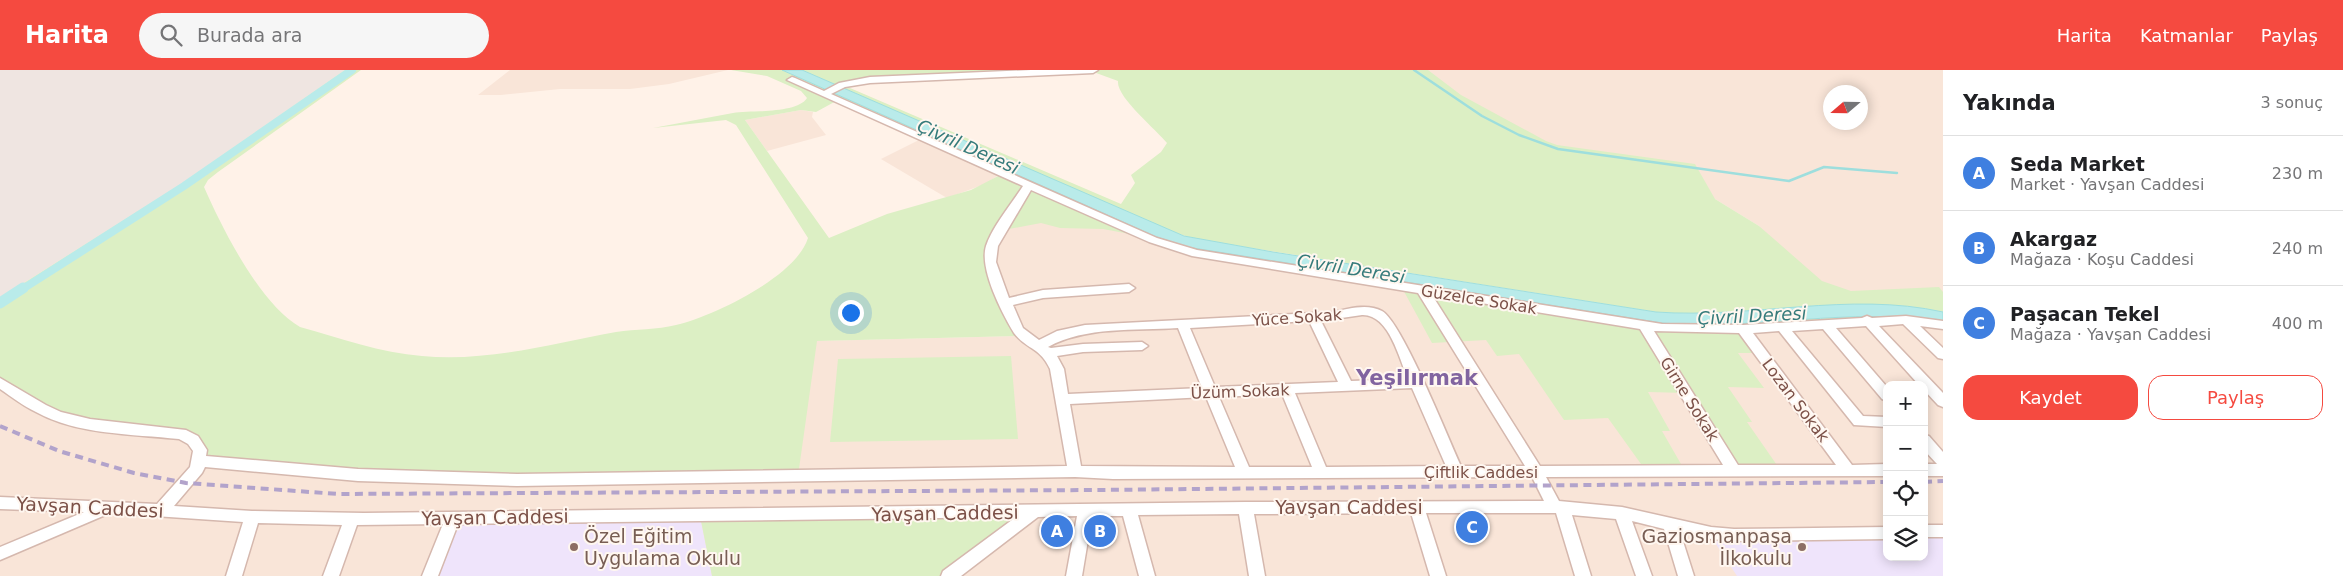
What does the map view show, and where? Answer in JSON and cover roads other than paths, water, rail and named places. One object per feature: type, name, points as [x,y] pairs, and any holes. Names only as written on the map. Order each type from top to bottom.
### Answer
[{"type":"street","points":[[826,93],[838,86],[884,78],[1093,70]]},
{"type":"street","name":"Güzelce Sokak","points":[[792,80],[826,93],[1029,185],[1176,248],[1274,267],[1680,330],[1782,327],[1867,320],[1906,320],[1943,325]]},
{"type":"street","points":[[1029,185],[998,234],[991,253],[992,271],[1005,303],[1023,336],[1045,349],[1057,369],[1075,471]]},
{"type":"street","points":[[1005,303],[1043,294],[1129,288]]},
{"type":"street","points":[[1422,289],[1558,507],[1584,576]]},
{"type":"street","name":"Yüce Sokak","points":[[1045,349],[1054,337],[1075,330],[1313,317],[1369,310],[1379,313],[1395,334],[1456,472]]},
{"type":"street","points":[[1313,317],[1348,387]]},
{"type":"street","points":[[1867,320],[1943,402]]},
{"type":"street","points":[[1906,320],[1943,355]]},
{"type":"street","points":[[1182,324],[1244,472]]},
{"type":"street","points":[[1825,324],[1883,391]]},
{"type":"street","name":"Girne Sokak","points":[[1645,326],[1734,471]]},
{"type":"street","points":[[1782,327],[1859,421],[1883,422]]},
{"type":"street","name":"Lozan Sokak","points":[[1743,329],[1848,470]]},
{"type":"street","points":[[1045,349],[1142,346]]},
{"type":"street","name":"Üzüm Sokak","points":[[1062,399],[1417,383]]},
{"type":"street","points":[[0,384],[42,409],[74,421],[181,434],[198,445],[200,461],[186,483],[162,510]]},
{"type":"street","points":[[1287,389],[1321,472]]},
{"type":"street","points":[[1928,445],[1943,462]]},
{"type":"street","name":"Çiftlik Caddesi","points":[[200,461],[288,471],[447,479],[517,480],[1075,471],[1113,473],[1883,470]]},
{"type":"street","points":[[1928,468],[1943,470]]},
{"type":"street","name":"Yavşan Caddesi","points":[[0,503],[109,506],[252,517],[352,519],[1085,512],[1245,508],[1558,507],[1622,513],[1734,536],[1883,532]]},
{"type":"street","points":[[0,554],[64,528],[109,506]]},
{"type":"street","points":[[1417,507],[1438,576]]},
{"type":"street","points":[[1245,508],[1257,576]]},
{"type":"street","points":[[1128,511],[1147,576]]},
{"type":"street","points":[[949,576],[1033,512]]},
{"type":"street","points":[[1074,576],[1085,512]]},
{"type":"street","points":[[1622,513],[1644,576]]},
{"type":"street","points":[[234,576],[252,517]]},
{"type":"street","points":[[430,576],[452,518]]},
{"type":"street","points":[[331,576],[352,519]]},
{"type":"street","points":[[1670,524],[1686,576]]},
{"type":"street","points":[[1928,532],[1943,531]]},
{"type":"water","name":"Çivril Deresi","points":[[782,70],[802,70],[1184,236],[1273,252],[1656,312],[1728,312],[1872,304],[1908,306],[1943,312],[1943,322],[1908,318],[1838,317],[1732,324],[1662,323],[1187,247],[1157,237]]},
{"type":"waterway","points":[[21,290],[184,186],[352,70]]},
{"type":"waterway","points":[[1414,70],[1482,116],[1519,135],[1558,149],[1789,181],[1824,167],[1897,173]]},
{"type":"waterway","points":[[0,303],[23,288]]},
{"type":"railway","points":[[0,426],[59,451],[134,473],[186,483],[338,494],[1097,490],[1883,482]]},
{"type":"railway","points":[[1928,482],[1943,481]]},
{"type":"place","name":"Paşacan Tekel","points":[[1472,527]]},
{"type":"place","name":"Seda Market","points":[[1057,531]]},
{"type":"place","name":"Akargaz","points":[[1100,531]]},
{"type":"place","name":"Özel Eğitim Uygulama Okulu","points":[[574,547]]},
{"type":"place","name":"Gaziosmanpaşa İlkokulu","points":[[1802,547]]},
{"type":"district","name":"Yeşilırmak","points":[[1417,378]]}]
